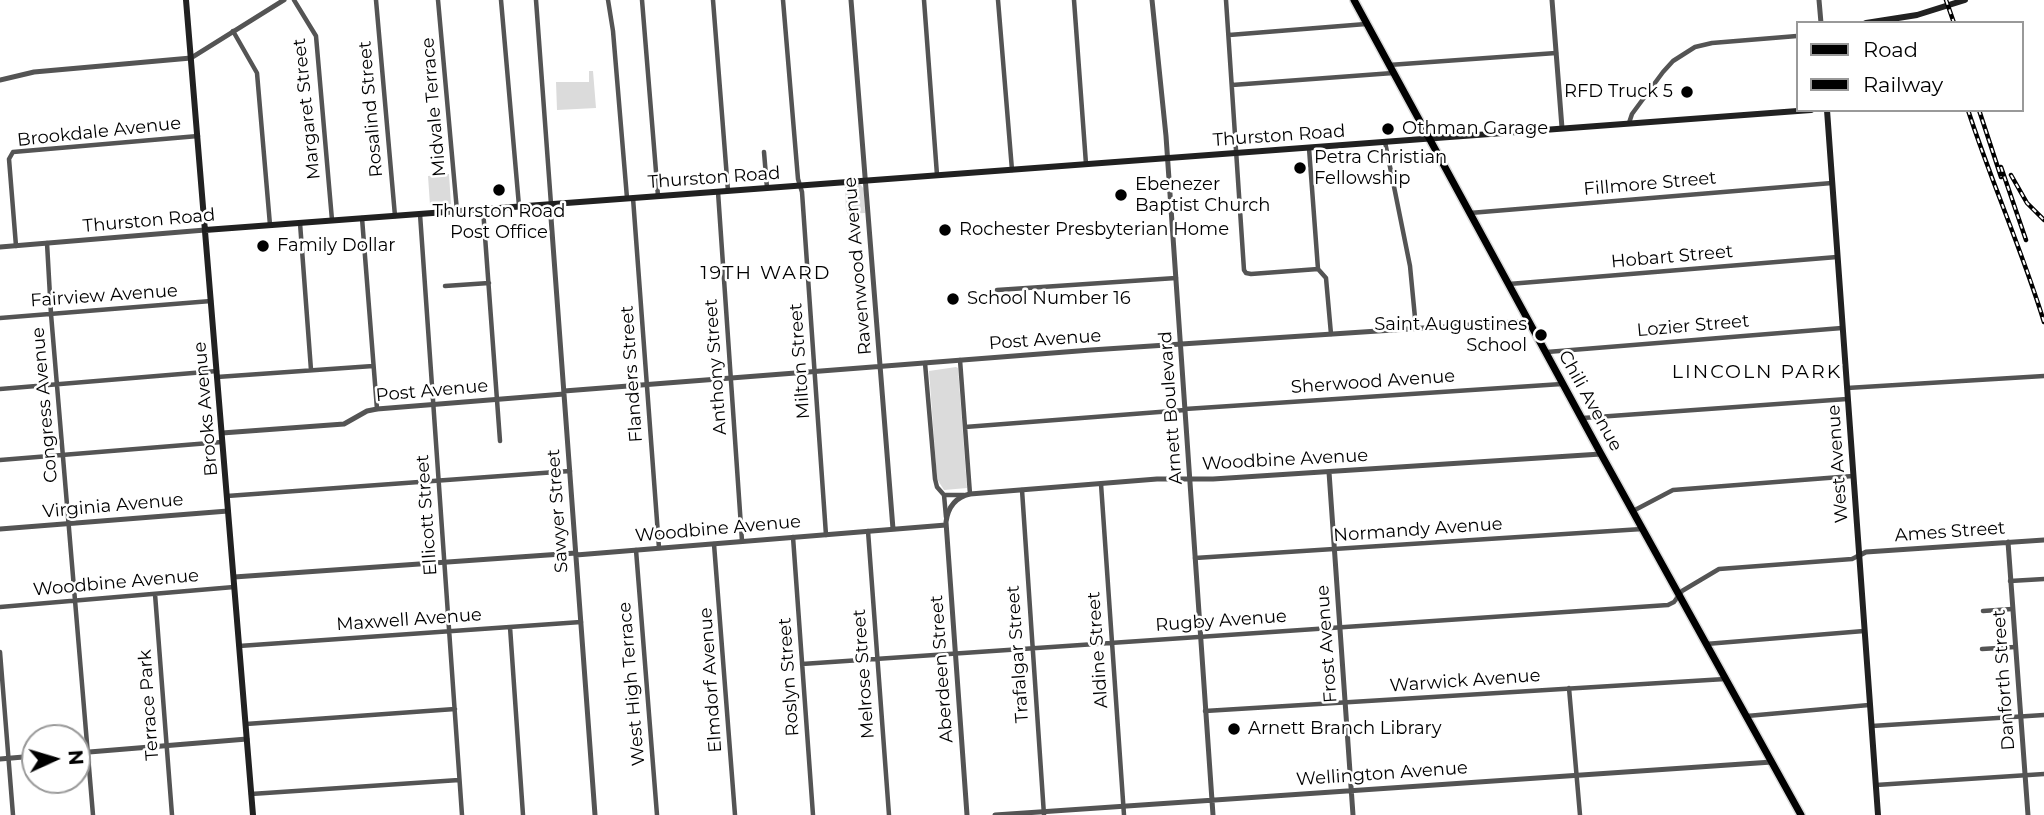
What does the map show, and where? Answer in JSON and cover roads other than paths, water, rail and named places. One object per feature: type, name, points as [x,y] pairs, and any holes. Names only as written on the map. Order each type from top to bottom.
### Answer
[{"type":"main road","name":"Brooks Avenue","points":[[186,0],[253,815]]},
{"type":"main road","name":"Chili Avenue","points":[[1354,0],[1801,815]]},
{"type":"main road","points":[[1879,21],[1917,15],[1965,0]]},
{"type":"main road","name":"Thurston Road","points":[[205,230],[1796,111]]},
{"type":"main road","name":"West Avenue","points":[[1827,112],[1878,815]]},
{"type":"street","points":[[0,80],[34,72],[191,58],[284,0]]},
{"type":"street","name":"Margaret Street","points":[[295,0],[316,36],[332,220]]},
{"type":"street","name":"Rosalind Street","points":[[376,0],[394,216]]},
{"type":"street","name":"Midvale Terrace","points":[[438,0],[457,211]]},
{"type":"street","points":[[501,0],[519,206]]},
{"type":"street","points":[[536,0],[550,204]]},
{"type":"street","name":"Flanders Street","points":[[608,0],[630,198],[659,548]]},
{"type":"street","points":[[642,0],[658,196]]},
{"type":"street","points":[[713,0],[728,191]]},
{"type":"street","name":"Milton Street","points":[[783,0],[798,179],[802,192],[826,535]]},
{"type":"street","name":"Ravenwood Avenue","points":[[851,0],[892,529]]},
{"type":"street","points":[[924,0],[937,175]]},
{"type":"street","points":[[998,0],[1012,170]]},
{"type":"street","points":[[1074,0],[1086,165]]},
{"type":"street","name":"Arnett Boulevard","points":[[1152,0],[1167,159],[1213,815]]},
{"type":"street","points":[[1226,0],[1245,271],[1251,274],[1318,269]]},
{"type":"street","points":[[1552,0],[1562,128]]},
{"type":"street","points":[[1819,0],[1821,21]]},
{"type":"street","points":[[1229,35],[1367,24]]},
{"type":"street","points":[[233,32],[257,74],[270,225]]},
{"type":"street","points":[[1629,123],[1632,114],[1658,78],[1673,61],[1695,47],[1712,43],[1796,36]]},
{"type":"street","points":[[1389,65],[1556,53]]},
{"type":"street","points":[[1231,85],[1394,73]]},
{"type":"street","name":"Brookdale Avenue","points":[[16,246],[9,159],[13,152],[198,136]]},
{"type":"street","points":[[1385,142],[1410,267],[1416,328]]},
{"type":"street","points":[[1309,148],[1318,269],[1326,278],[1331,334]]},
{"type":"street","points":[[764,152],[767,188]]},
{"type":"street","name":"Fillmore Street","points":[[1470,213],[1832,183]]},
{"type":"street","name":"Anthony Street","points":[[718,192],[742,541]]},
{"type":"street","name":"Sawyer Street","points":[[550,204],[595,815]]},
{"type":"street","points":[[483,209],[500,441]]},
{"type":"street","name":"Ellicott Street","points":[[420,214],[462,815]]},
{"type":"street","points":[[362,218],[377,409]]},
{"type":"street","points":[[300,223],[311,370]]},
{"type":"street","name":"Thurston Road","points":[[0,247],[205,230]]},
{"type":"street","name":"Congress Avenue","points":[[47,243],[86,724]]},
{"type":"street","name":"Hobart Street","points":[[1509,284],[1837,257]]},
{"type":"street","points":[[997,290],[1175,278]]},
{"type":"street","points":[[445,286],[489,283]]},
{"type":"street","name":"Fairview Avenue","points":[[0,318],[211,302]]},
{"type":"street","name":"Post Avenue","points":[[222,433],[344,424],[367,411],[377,409],[646,385],[1180,344],[1529,321]]},
{"type":"street","name":"Lozier Street","points":[[1546,352],[1842,328]]},
{"type":"street","points":[[960,360],[969,494]]},
{"type":"street","name":"Aberdeen Street","points":[[925,363],[935,481],[944,495],[967,815]]},
{"type":"street","points":[[0,389],[373,366]]},
{"type":"street","points":[[1846,388],[2044,376]]},
{"type":"street","name":"Sherwood Avenue","points":[[965,427],[1185,409],[1563,384]]},
{"type":"street","points":[[1582,418],[1847,399]]},
{"type":"street","points":[[0,460],[223,442]]},
{"type":"street","name":"Woodbine Avenue","points":[[969,494],[1601,454]]},
{"type":"street","points":[[227,496],[570,471]]},
{"type":"street","name":"Frost Avenue","points":[[1329,472],[1353,815]]},
{"type":"street","points":[[1633,511],[1673,490],[1853,476]]},
{"type":"street","name":"Aldine Street","points":[[1101,484],[1124,815]]},
{"type":"street","name":"Trafalgar Street","points":[[1021,490],[1044,813]]},
{"type":"street","points":[[944,495],[969,494]]},
{"type":"street","points":[[946,524],[953,504],[969,494]]},
{"type":"street","name":"Virginia Avenue","points":[[0,529],[228,511]]},
{"type":"street","name":"Woodbine Avenue","points":[[234,577],[636,550],[946,524]]},
{"type":"street","name":"Normandy Avenue","points":[[1195,558],[1643,528]]},
{"type":"street","name":"Melrose Street","points":[[868,531],[889,815]]},
{"type":"street","name":"Roslyn Street","points":[[793,537],[813,815]]},
{"type":"street","name":"Ames Street","points":[[1858,556],[1866,552],[2044,540]]},
{"type":"street","name":"Danforth Street","points":[[2008,542],[2028,815]]},
{"type":"street","name":"Elmdorf Avenue","points":[[714,544],[735,815]]},
{"type":"street","name":"West High Terrace","points":[[636,550],[657,815]]},
{"type":"street","name":"Rugby Avenue","points":[[802,664],[1668,605],[1674,602],[1682,591],[1719,569],[1852,559],[1858,556]]},
{"type":"street","points":[[2010,581],[2044,579]]},
{"type":"street","name":"Woodbine Avenue","points":[[0,607],[234,587]]},
{"type":"street","name":"Terrace Park","points":[[155,594],[172,815]]},
{"type":"street","points":[[1983,611],[2012,609]]},
{"type":"street","name":"Maxwell Avenue","points":[[239,646],[581,622]]},
{"type":"street","points":[[510,627],[523,815]]},
{"type":"street","points":[[1706,644],[1864,631]]},
{"type":"street","points":[[1982,649],[2015,647]]},
{"type":"street","points":[[0,652],[13,815]]},
{"type":"street","name":"Warwick Avenue","points":[[1205,711],[1726,679]]},
{"type":"street","points":[[1569,688],[1580,815]]},
{"type":"street","points":[[1746,716],[1870,705]]},
{"type":"street","points":[[246,724],[454,709]]},
{"type":"street","points":[[1872,726],[2044,715]]},
{"type":"street","points":[[91,752],[247,738]]},
{"type":"street","points":[[0,759],[21,758]]},
{"type":"street","name":"Wellington Avenue","points":[[995,815],[1772,762]]},
{"type":"street","points":[[1876,786],[2044,774]]},
{"type":"street","points":[[251,794],[460,780]]},
{"type":"street","name":"Congress Avenue","points":[[91,790],[93,815]]},
{"type":"railway","points":[[1946,0],[1953,21]]},
{"type":"railway","points":[[1969,112],[2044,322]]},
{"type":"railway","points":[[1980,112],[2001,177]]},
{"type":"railway","points":[[2001,167],[2026,240]]},
{"type":"railway","points":[[2011,175],[2027,203],[2044,220]]},
{"type":"place","name":"RFD Truck 5","points":[[1687,92]]},
{"type":"place","name":"Othman Garage","points":[[1388,129]]},
{"type":"place","name":"Petra Christian Fellowship","points":[[1300,168]]},
{"type":"place","name":"Thurston Road Post Office","points":[[499,190]]},
{"type":"place","name":"Ebenezer Baptist Church","points":[[1121,195]]},
{"type":"place","name":"Rochester Presbyterian Home","points":[[945,230]]},
{"type":"place","name":"Family Dollar","points":[[263,246]]},
{"type":"place","name":"School Number 16","points":[[953,299]]},
{"type":"place","name":"Saint Augustines School","points":[[1541,335]]},
{"type":"place","name":"Arnett Branch Library","points":[[1234,729]]},
{"type":"district","name":"19TH WARD","points":[[766,273]]},
{"type":"district","name":"LINCOLN PARK","points":[[1757,372]]}]
